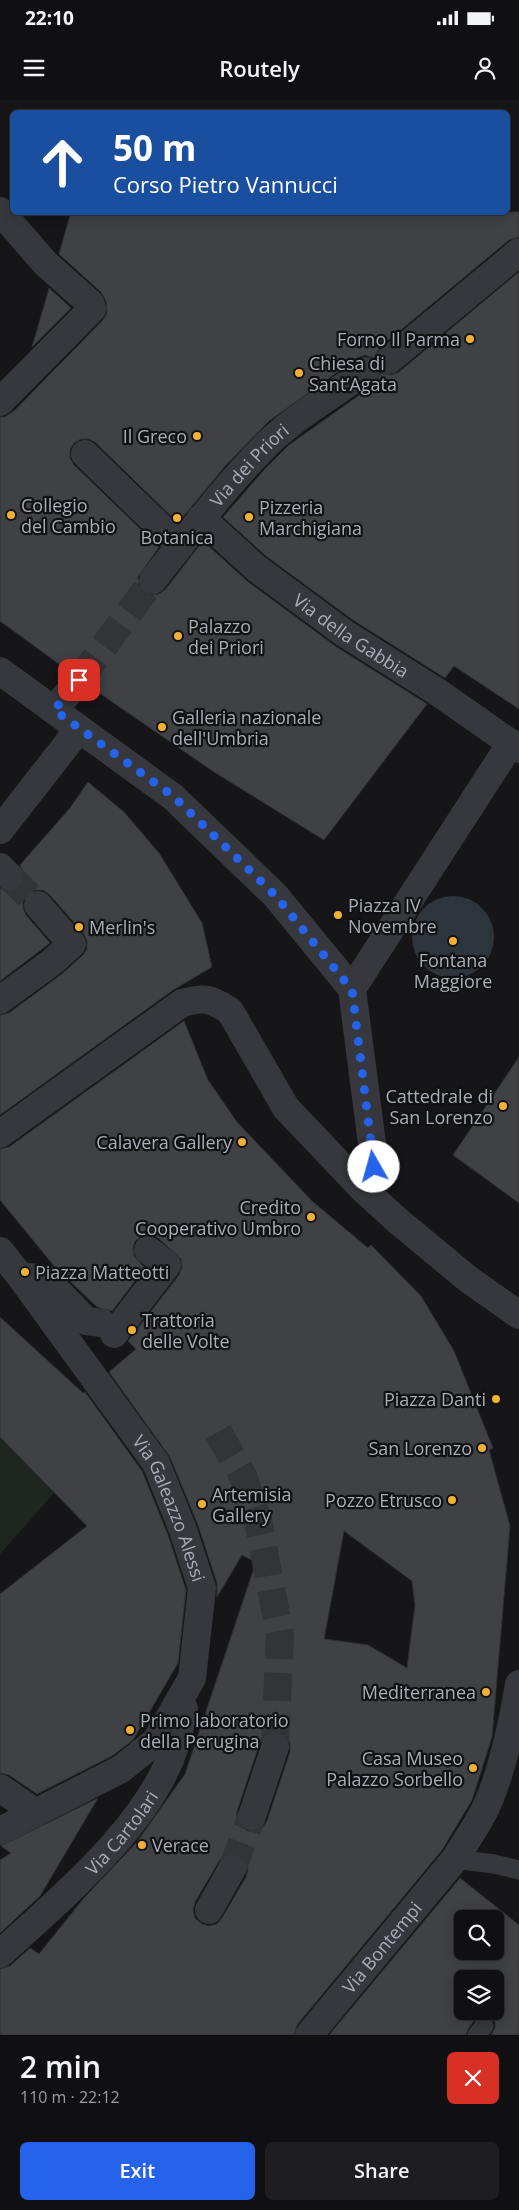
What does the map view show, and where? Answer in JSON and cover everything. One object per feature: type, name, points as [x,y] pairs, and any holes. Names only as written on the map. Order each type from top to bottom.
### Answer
[{"type":"street","points":[[0,211],[45,263],[91,304],[92,309],[0,402]]},
{"type":"street","name":"Via dei Priori","points":[[154,580],[201,518],[269,442],[377,366],[519,252]]},
{"type":"street","points":[[85,454],[180,546]]},
{"type":"street","name":"Via della Gabbia","points":[[201,518],[256,568],[344,633],[436,691],[515,746]]},
{"type":"street","points":[[0,671],[173,796],[275,895],[352,990],[374,1167],[364,1190]]},
{"type":"street","points":[[54,710],[79,680]]},
{"type":"street","points":[[0,830],[80,729]]},
{"type":"street","points":[[352,990],[515,746]]},
{"type":"street","points":[[0,1000],[52,962],[72,944],[38,905]]},
{"type":"street","points":[[0,1134],[182,1003],[202,998],[217,1002],[230,1011],[286,1108],[364,1190],[468,1279],[519,1316]]},
{"type":"street","points":[[20,1276],[46,1279],[86,1321],[108,1328],[167,1265],[148,1250]]},
{"type":"street","name":"Via Galeazzo Alessi","points":[[0,1251],[156,1463],[183,1530],[202,1588],[192,1678],[156,1741],[121,1769],[0,1831]]},
{"type":"street","name":"Via Cartolari","points":[[0,1954],[73,1887],[137,1817],[159,1782],[175,1746],[192,1678]]},
{"type":"street","name":"Via Bontempi","points":[[309,2035],[455,1859],[488,1803],[514,1712],[519,1684]]},
{"type":"street","points":[[252,1816],[275,1747]]},
{"type":"street","points":[[0,1788],[35,1812]]},
{"type":"street","points":[[209,1910],[232,1869]]},
{"type":"lane","points":[[455,1859],[494,1864],[519,1870]]},
{"type":"shaded area","name":"Fontana Maggiore","points":[[453,896],[469,899],[482,908],[491,921],[494,937],[491,953],[482,966],[469,975],[453,978],[437,975],[424,966],[415,953],[412,937],[415,921],[424,908],[437,899]]},
{"type":"shaded area","points":[[0,1437],[55,1492],[0,1554]]},
{"type":"building","points":[[510,212],[519,212],[519,237],[509,240],[379,348],[374,358],[365,355],[357,358],[269,421],[226,465],[178,523],[95,442],[89,439],[81,439],[74,443],[70,450],[70,458],[74,465],[159,547],[138,577],[139,586],[144,593],[151,595],[159,594],[165,590],[203,541],[247,581],[335,646],[427,704],[324,840],[214,772],[92,688],[94,675],[89,668],[82,665],[74,665],[67,670],[0,621],[0,417],[5,417],[15,410],[103,320],[107,313],[106,301],[101,292],[59,254],[70,215],[510,215]]},
{"type":"building","points":[[519,272],[519,709],[454,666],[445,678],[353,620],[266,556],[223,517],[264,470],[289,445],[375,384],[381,373],[391,375],[399,372]]},
{"type":"building","points":[[49,288],[71,308],[32,347],[46,299]]},
{"type":"building","points":[[88,782],[124,812],[159,853],[202,923],[212,967],[173,990],[0,1115],[0,1015],[9,1013],[62,974],[83,955],[87,949],[87,941],[84,934],[50,895],[43,890],[35,890],[28,893],[23,900],[23,908],[26,915],[50,943],[0,981],[0,888],[5,891],[13,891],[20,887],[24,880],[24,872],[20,865],[70,808]]},
{"type":"building","points":[[184,1021],[208,1080],[237,1122],[312,1201],[368,1248],[371,1245],[421,1296],[454,1351],[493,1448],[489,1450],[510,1526],[492,1737],[472,1800],[442,1850],[297,2025],[294,2035],[0,2035],[0,1969],[10,1966],[30,1948],[39,1954],[84,1898],[137,1842],[185,1774],[256,1562],[242,1555],[217,1597],[217,1583],[198,1525],[170,1457],[109,1372],[136,1349],[128,1341],[179,1275],[182,1267],[181,1259],[157,1237],[150,1235],[142,1236],[135,1241],[133,1248],[134,1256],[145,1268],[112,1311],[97,1307],[55,1267],[0,1200],[0,1149],[9,1147]],"holes":[[[344,1531],[412,1581],[415,1605],[407,1668],[368,1645],[324,1639]],[[271,1732],[279,1732],[286,1736],[290,1743],[290,1752],[267,1821],[263,1827],[256,1831],[248,1831],[240,1826],[237,1819],[237,1811],[260,1742],[264,1736]],[[232,1853],[240,1856],[246,1861],[248,1869],[246,1877],[222,1918],[217,1924],[209,1926],[202,1924],[195,1918],[193,1910],[195,1902],[224,1855]]]},
{"type":"building","name":"Cattedrale di San Lorenzo","points":[[519,1057],[519,1203],[453,1155]]},
{"type":"building","points":[[0,1317],[83,1393],[85,1392],[142,1471],[168,1535],[186,1590],[178,1663],[133,1740],[112,1756],[37,1794],[9,1775],[0,1773],[0,1594],[87,1526],[0,1437]]},
{"type":"building","points":[[98,1798],[40,1896],[0,1933],[0,1860],[11,1853],[1,1846]]},
{"type":"building","points":[[460,1878],[500,1910],[454,1910],[454,1960],[504,1960],[504,1913],[519,1925],[519,2035],[491,2035],[495,2028],[493,2020],[504,2020],[504,1970],[454,1970],[454,2020],[474,2020],[466,2035],[329,2035]]},
{"type":"tunnel","points":[[79,680],[153,580]]},
{"type":"tunnel","points":[[9,876],[38,905]]},
{"type":"tunnel","points":[[218,1432],[243,1476],[258,1521],[280,1634],[275,1747]]},
{"type":"tunnel","points":[[232,1869],[252,1816]]},
{"type":"place","name":"Forno Il Parma","points":[[470,339]]},
{"type":"place","name":"Chiesa di Sant’Agata","points":[[299,373]]},
{"type":"place","name":"Il Greco","points":[[197,436]]},
{"type":"place","name":"Collegio del Cambio","points":[[11,515]]},
{"type":"place","name":"Pizzeria Marchigiana","points":[[249,517]]},
{"type":"place","name":"Botanica","points":[[177,518]]},
{"type":"place","name":"Palazzo dei Priori","points":[[178,636]]},
{"type":"place","name":"Galleria nazionale dell'Umbria","points":[[162,727]]},
{"type":"place","name":"Piazza IV Novembre","points":[[338,915]]},
{"type":"place","name":"Merlin's","points":[[79,927]]},
{"type":"place","name":"Fontana Maggiore","points":[[453,941]]},
{"type":"place","name":"Cattedrale di San Lorenzo","points":[[503,1106]]},
{"type":"place","name":"Calavera Gallery","points":[[242,1142]]},
{"type":"place","name":"Credito Cooperativo Umbro","points":[[311,1217]]},
{"type":"place","name":"Piazza Matteotti","points":[[25,1272]]},
{"type":"place","name":"Trattoria delle Volte","points":[[132,1330]]},
{"type":"place","name":"Piazza Danti","points":[[496,1399]]},
{"type":"place","name":"San Lorenzo","points":[[482,1448]]},
{"type":"place","name":"Pozzo Etrusco","points":[[452,1500]]},
{"type":"place","name":"Artemisia Gallery","points":[[202,1504]]},
{"type":"place","name":"Mediterranea","points":[[486,1692]]},
{"type":"place","name":"Primo laboratorio della Perugina","points":[[130,1730]]},
{"type":"place","name":"Casa Museo Palazzo Sorbello","points":[[473,1768]]},
{"type":"place","name":"Verace","points":[[142,1845]]},
{"type":"route","points":[[79,680],[54,710],[173,796],[275,895],[352,990],[374,1167]]}]
